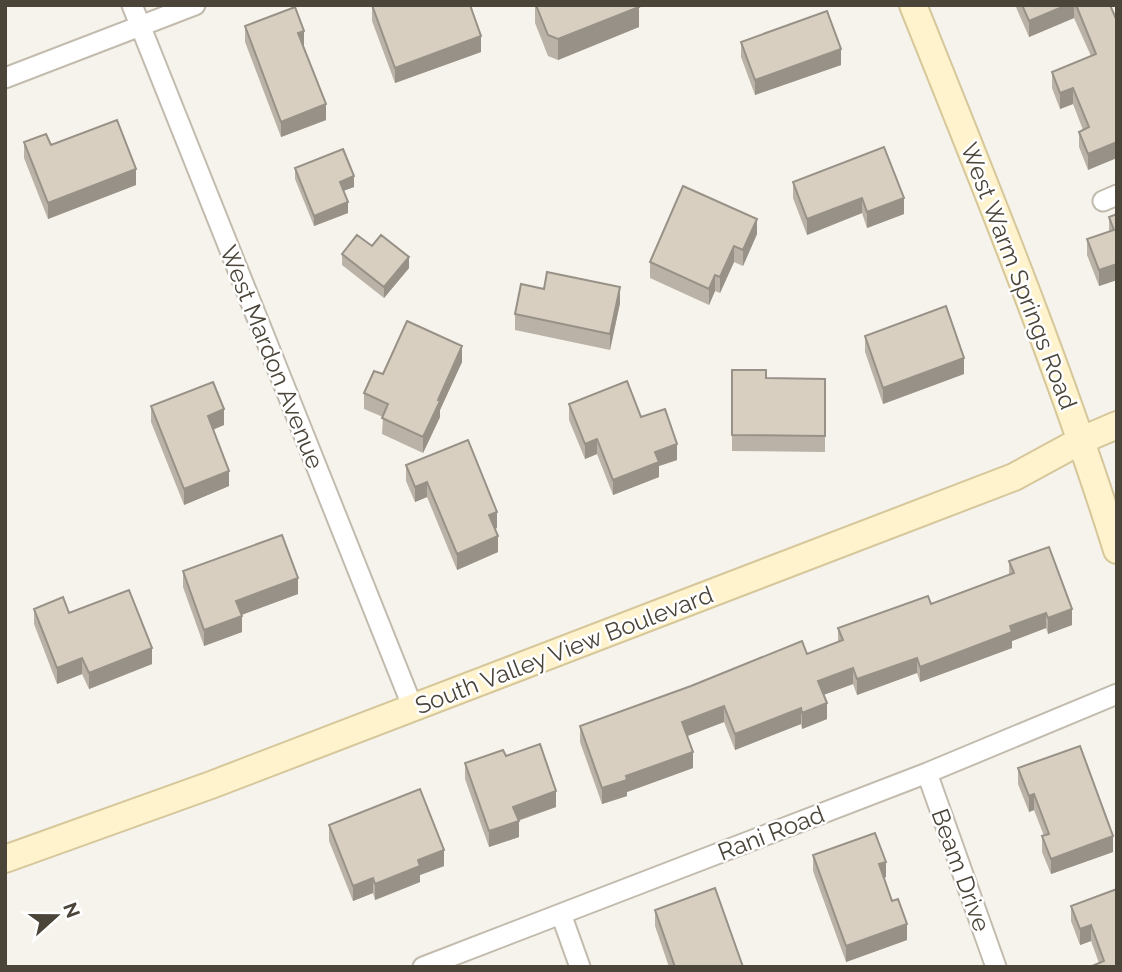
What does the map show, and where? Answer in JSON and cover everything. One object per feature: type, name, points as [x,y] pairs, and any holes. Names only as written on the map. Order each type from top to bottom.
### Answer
[{"type":"main road","name":"West Warm Springs Road","points":[[913,5],[999,219],[1082,440],[1117,550]]},
{"type":"main road","name":"South Valley View Boulevard","points":[[5,859],[223,780],[1014,477],[1082,440],[1117,425]]},
{"type":"street","name":"West Mardon Avenue","points":[[132,5],[412,708]]},
{"type":"street","points":[[5,78],[195,5]]},
{"type":"street","name":"Rani Road","points":[[423,967],[927,774],[1117,694]]},
{"type":"street","name":"Beam Drive","points":[[927,774],[996,967]]},
{"type":"street","points":[[561,914],[580,967]]},
{"type":"building","points":[[372,5],[470,5],[481,36],[395,68]]},
{"type":"building","points":[[536,5],[639,7],[558,39],[548,35]]},
{"type":"building","points":[[1022,5],[1067,5],[1029,21]]},
{"type":"building","points":[[1076,5],[1110,5],[1117,21],[1117,142],[1088,154],[1079,132],[1089,127],[1073,88],[1060,93],[1052,72],[1096,54]]},
{"type":"building","points":[[295,7],[304,31],[298,33],[326,104],[281,122],[245,26]]},
{"type":"building","points":[[827,11],[841,49],[755,80],[741,42]]},
{"type":"building","points":[[117,120],[136,169],[48,203],[24,142],[46,134],[51,145]]},
{"type":"building","points":[[884,147],[904,198],[867,212],[862,198],[807,219],[793,182]]},
{"type":"building","points":[[343,149],[354,176],[340,182],[348,202],[314,216],[295,168]]},
{"type":"building","points":[[683,186],[757,219],[743,250],[734,246],[720,277],[715,275],[709,289],[650,262]]},
{"type":"building","points":[[1117,214],[1117,264],[1099,270],[1087,239],[1114,230],[1109,217]]},
{"type":"building","points":[[357,235],[372,246],[381,235],[409,257],[384,287],[342,254]]},
{"type":"building","points":[[547,272],[620,287],[610,334],[515,314],[521,284],[544,289]]},
{"type":"building","points":[[946,306],[964,358],[883,388],[865,336]]},
{"type":"building","points":[[407,321],[462,346],[423,437],[382,418],[388,404],[364,393],[374,371],[383,374]]},
{"type":"building","points":[[732,370],[766,370],[766,378],[825,379],[825,436],[732,435]]},
{"type":"building","points":[[627,381],[641,417],[665,409],[677,444],[655,452],[659,462],[613,480],[597,439],[585,444],[569,404]]},
{"type":"building","points":[[213,382],[224,409],[208,416],[229,471],[184,489],[151,406]]},
{"type":"building","points":[[468,440],[497,512],[489,515],[498,536],[457,554],[427,482],[415,487],[406,465]]},
{"type":"building","points":[[282,535],[298,578],[236,601],[242,616],[204,630],[183,571]]},
{"type":"building","points":[[1049,547],[1072,609],[1048,618],[1046,613],[1010,626],[1012,632],[920,667],[917,658],[857,679],[853,668],[818,681],[827,703],[802,713],[801,708],[735,734],[724,706],[682,722],[693,752],[626,776],[627,780],[602,788],[580,726],[691,686],[802,641],[807,654],[843,640],[838,628],[928,596],[931,604],[1014,573],[1009,561]]},
{"type":"building","points":[[129,590],[152,648],[89,673],[82,658],[57,668],[34,609],[63,597],[69,613]]},
{"type":"building","points":[[540,744],[556,791],[513,807],[519,821],[489,831],[465,763],[503,750],[506,756]]},
{"type":"building","points":[[1080,746],[1113,836],[1051,859],[1042,836],[1049,834],[1034,794],[1029,796],[1018,768]]},
{"type":"building","points":[[420,789],[444,850],[418,860],[420,866],[375,884],[373,878],[353,886],[329,825]]},
{"type":"building","points":[[875,833],[886,862],[879,864],[892,901],[898,899],[907,924],[846,946],[813,855]]},
{"type":"building","points":[[715,888],[743,967],[675,967],[655,910]]},
{"type":"building","points":[[1117,889],[1117,967],[1090,967],[1104,961],[1091,925],[1080,929],[1071,906]]}]
